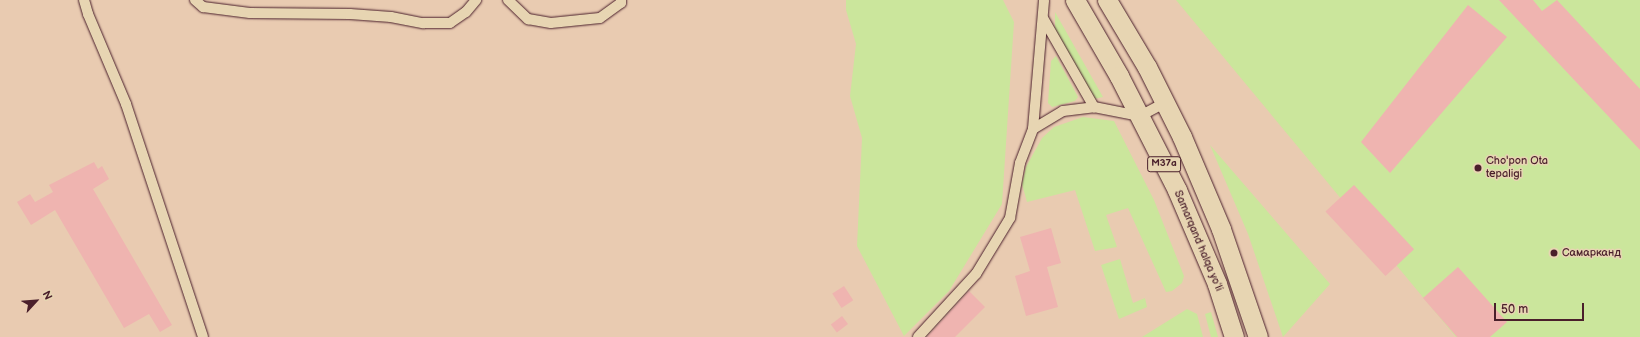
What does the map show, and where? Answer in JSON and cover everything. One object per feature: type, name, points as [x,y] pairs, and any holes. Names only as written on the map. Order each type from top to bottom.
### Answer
[{"type":"highway","name":"Samarqand halqa yoʻli","points":[[1075,0],[1140,116],[1199,238],[1234,337]]},
{"type":"highway","name":"M37a","points":[[1107,0],[1166,102],[1221,229],[1258,337]]},
{"type":"street","points":[[84,0],[88,14],[126,104],[203,337]]},
{"type":"street","points":[[195,0],[203,7],[250,13],[350,14],[392,17],[423,23],[450,23],[466,12],[476,0]]},
{"type":"street","points":[[508,0],[528,19],[551,23],[600,18],[621,3],[621,0]]},
{"type":"street","points":[[918,337],[976,274],[1010,218],[1020,163],[1033,129],[1044,0]]},
{"type":"street","points":[[1042,18],[1094,107]]},
{"type":"street","points":[[1033,129],[1063,111],[1094,107],[1140,116],[1166,102]]},
{"type":"green space","points":[[846,0],[1003,0],[1014,22],[1002,204],[949,291],[904,336],[857,246],[862,138],[850,96],[856,44],[846,10]]},
{"type":"green space","name":"Cho'pon Ota tepaligi","points":[[1176,0],[1640,0],[1640,337],[1456,337]]},
{"type":"green space","points":[[1055,12],[1103,97],[1094,99],[1055,30]]},
{"type":"green space","points":[[1056,56],[1078,97],[1075,101],[1052,107],[1048,103],[1051,61]]},
{"type":"green space","points":[[1083,117],[1114,121],[1154,200],[1184,276],[1182,283],[1172,291],[1166,292],[1128,208],[1106,215],[1117,247],[1095,251],[1075,190],[1027,202],[1022,184],[1026,167],[1042,138],[1054,127]]},
{"type":"green space","points":[[1210,145],[1330,284],[1283,337],[1248,234]]},
{"type":"green space","points":[[1120,259],[1133,303],[1145,298],[1147,307],[1119,319],[1101,265]]},
{"type":"green space","points":[[1187,309],[1197,314],[1203,337],[1142,337]]},
{"type":"green space","points":[[1211,312],[1218,337],[1211,337],[1205,314]]},
{"type":"building","points":[[1499,0],[1533,0],[1542,11],[1557,0],[1640,89],[1640,150]]},
{"type":"building","points":[[1468,5],[1507,37],[1390,173],[1361,142]]},
{"type":"building","points":[[94,162],[98,169],[102,166],[109,179],[93,189],[172,325],[160,332],[149,314],[124,328],[55,210],[31,225],[17,202],[30,194],[35,202],[53,192],[49,185]]},
{"type":"building","points":[[1354,185],[1414,249],[1385,276],[1325,212]]},
{"type":"building","points":[[1051,228],[1061,263],[1047,267],[1058,307],[1026,316],[1015,276],[1030,271],[1020,237]]},
{"type":"building","points":[[1458,267],[1507,322],[1490,337],[1457,337],[1423,298]]},
{"type":"building","points":[[844,286],[853,300],[842,308],[832,294]]},
{"type":"building","points":[[969,291],[985,307],[955,337],[927,337]]},
{"type":"building","points":[[842,316],[848,324],[837,332],[831,324]]},
{"type":"place","name":"Cho'pon Ota tepaligi","points":[[1478,168]]},
{"type":"place","name":"Самарканд","points":[[1554,253]]}]
